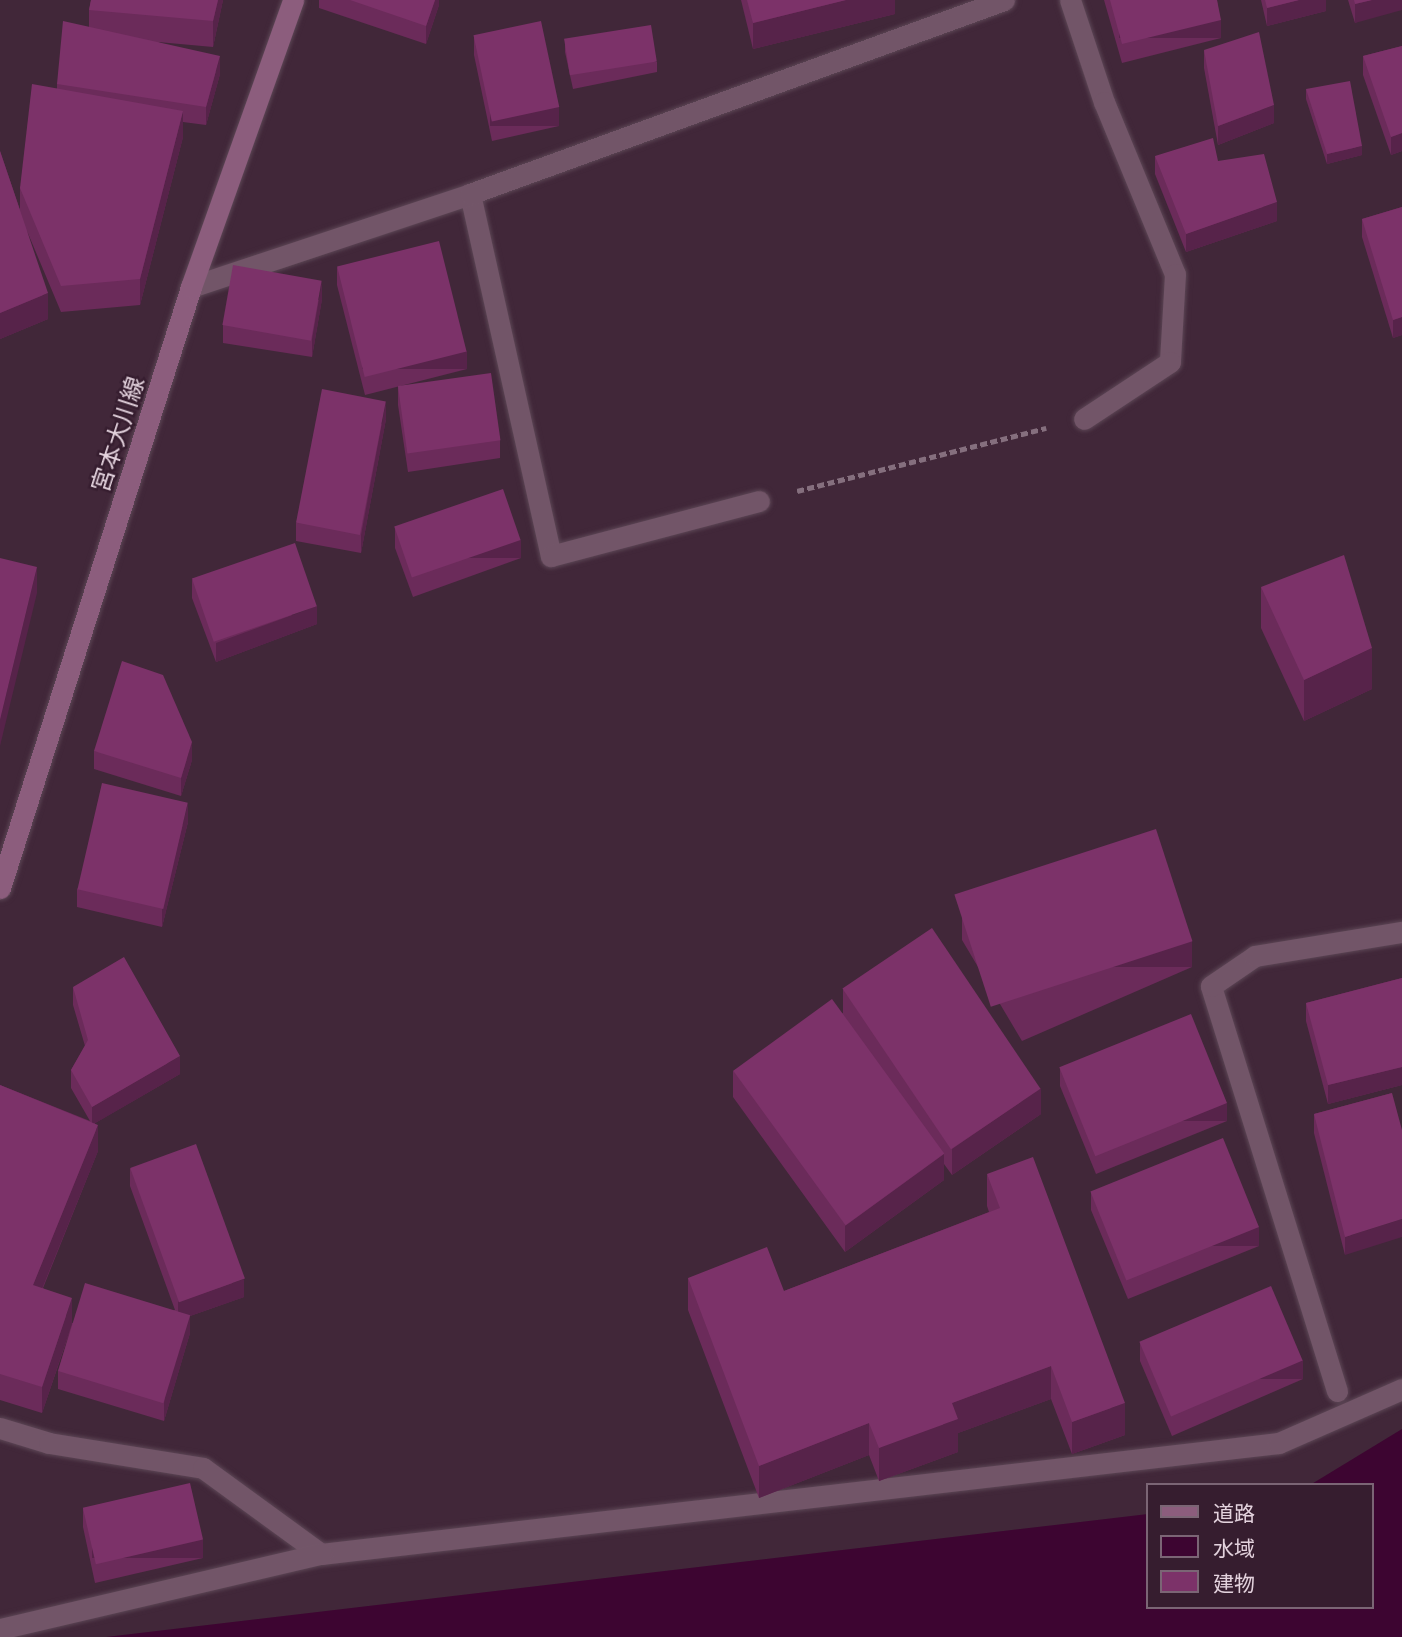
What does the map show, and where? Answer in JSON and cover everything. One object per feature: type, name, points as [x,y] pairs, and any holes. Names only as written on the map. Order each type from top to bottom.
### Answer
[{"type":"main road","name":"宮本大川線","points":[[0,888],[191,287],[293,0]]},
{"type":"street","points":[[191,287],[470,194],[1004,0]]},
{"type":"street","points":[[1070,0],[1104,102],[1175,274],[1170,362],[1084,419]]},
{"type":"street","points":[[470,194],[551,556],[759,500]]},
{"type":"street","points":[[1337,1391],[1211,986],[1255,956],[1402,932]]},
{"type":"street","points":[[0,1629],[321,1554],[1279,1443],[1402,1389]]},
{"type":"street","points":[[0,1428],[49,1443],[203,1468],[321,1554]]},
{"type":"path","points":[[759,500],[1084,419]]},
{"type":"water","points":[[1402,1429],[1402,1637],[106,1637],[1146,1514],[1146,1609],[1374,1609],[1374,1483],[1313,1483]]},
{"type":"building","points":[[91,0],[218,0],[213,21],[89,10]]},
{"type":"building","points":[[350,0],[435,0],[426,26]]},
{"type":"building","points":[[747,0],[846,0],[753,23]]},
{"type":"building","points":[[1110,0],[1217,0],[1221,20],[1122,44]]},
{"type":"building","points":[[1265,0],[1299,0],[1267,8]]},
{"type":"building","points":[[1354,0],[1372,0],[1355,4]]},
{"type":"building","points":[[63,21],[220,56],[206,107],[57,84]]},
{"type":"building","points":[[541,21],[559,107],[492,121],[474,35]]},
{"type":"building","points":[[651,25],[657,62],[570,75],[564,39]]},
{"type":"building","points":[[1259,32],[1274,105],[1218,126],[1204,50]]},
{"type":"building","points":[[1402,46],[1402,133],[1391,137],[1363,56]]},
{"type":"building","points":[[1350,81],[1362,146],[1327,154],[1306,89]]},
{"type":"building","points":[[32,84],[183,111],[140,279],[61,286],[20,188]]},
{"type":"building","points":[[1213,138],[1218,161],[1264,154],[1277,202],[1186,234],[1155,156]]},
{"type":"building","points":[[0,151],[48,293],[0,313]]},
{"type":"building","points":[[1402,207],[1402,317],[1393,320],[1362,219]]},
{"type":"building","points":[[439,241],[467,352],[365,377],[337,266]]},
{"type":"building","points":[[233,265],[322,281],[311,341],[222,325]]},
{"type":"building","points":[[491,373],[500,440],[407,453],[398,386]]},
{"type":"building","points":[[322,389],[386,401],[360,535],[296,523]]},
{"type":"building","points":[[503,489],[521,540],[412,577],[394,526]]},
{"type":"building","points":[[295,543],[317,606],[214,642],[192,578]]},
{"type":"building","points":[[1344,555],[1372,648],[1304,680],[1261,587]]},
{"type":"building","points":[[0,558],[37,567],[0,720]]},
{"type":"building","points":[[122,661],[163,675],[192,742],[181,778],[94,751]]},
{"type":"building","points":[[102,783],[188,803],[163,909],[77,889]]},
{"type":"building","points":[[1156,829],[1192,941],[991,1007],[954,895]]},
{"type":"building","points":[[932,928],[1040,1089],[951,1149],[842,988]]},
{"type":"building","points":[[124,957],[180,1056],[92,1107],[71,1070],[88,1040],[73,987]]},
{"type":"building","points":[[1402,978],[1402,1067],[1328,1085],[1306,1003]]},
{"type":"building","points":[[832,999],[944,1154],[846,1225],[733,1071]]},
{"type":"building","points":[[1191,1014],[1227,1103],[1095,1156],[1059,1067]]},
{"type":"building","points":[[0,1085],[98,1125],[33,1285],[72,1298],[42,1387],[0,1374]]},
{"type":"building","points":[[1392,1093],[1402,1130],[1402,1219],[1345,1237],[1314,1114]]},
{"type":"building","points":[[1223,1138],[1259,1227],[1126,1281],[1090,1192]]},
{"type":"building","points":[[196,1144],[245,1278],[179,1302],[130,1168]]},
{"type":"building","points":[[1033,1157],[1125,1403],[1072,1422],[1051,1366],[952,1403],[958,1419],[879,1448],[869,1423],[759,1466],[688,1278],[767,1247],[784,1291],[1000,1208],[987,1174]]},
{"type":"building","points":[[85,1283],[190,1315],[163,1403],[58,1371]]},
{"type":"building","points":[[1271,1286],[1303,1361],[1171,1416],[1139,1342]]},
{"type":"building","points":[[190,1483],[203,1540],[96,1564],[83,1508]]}]
